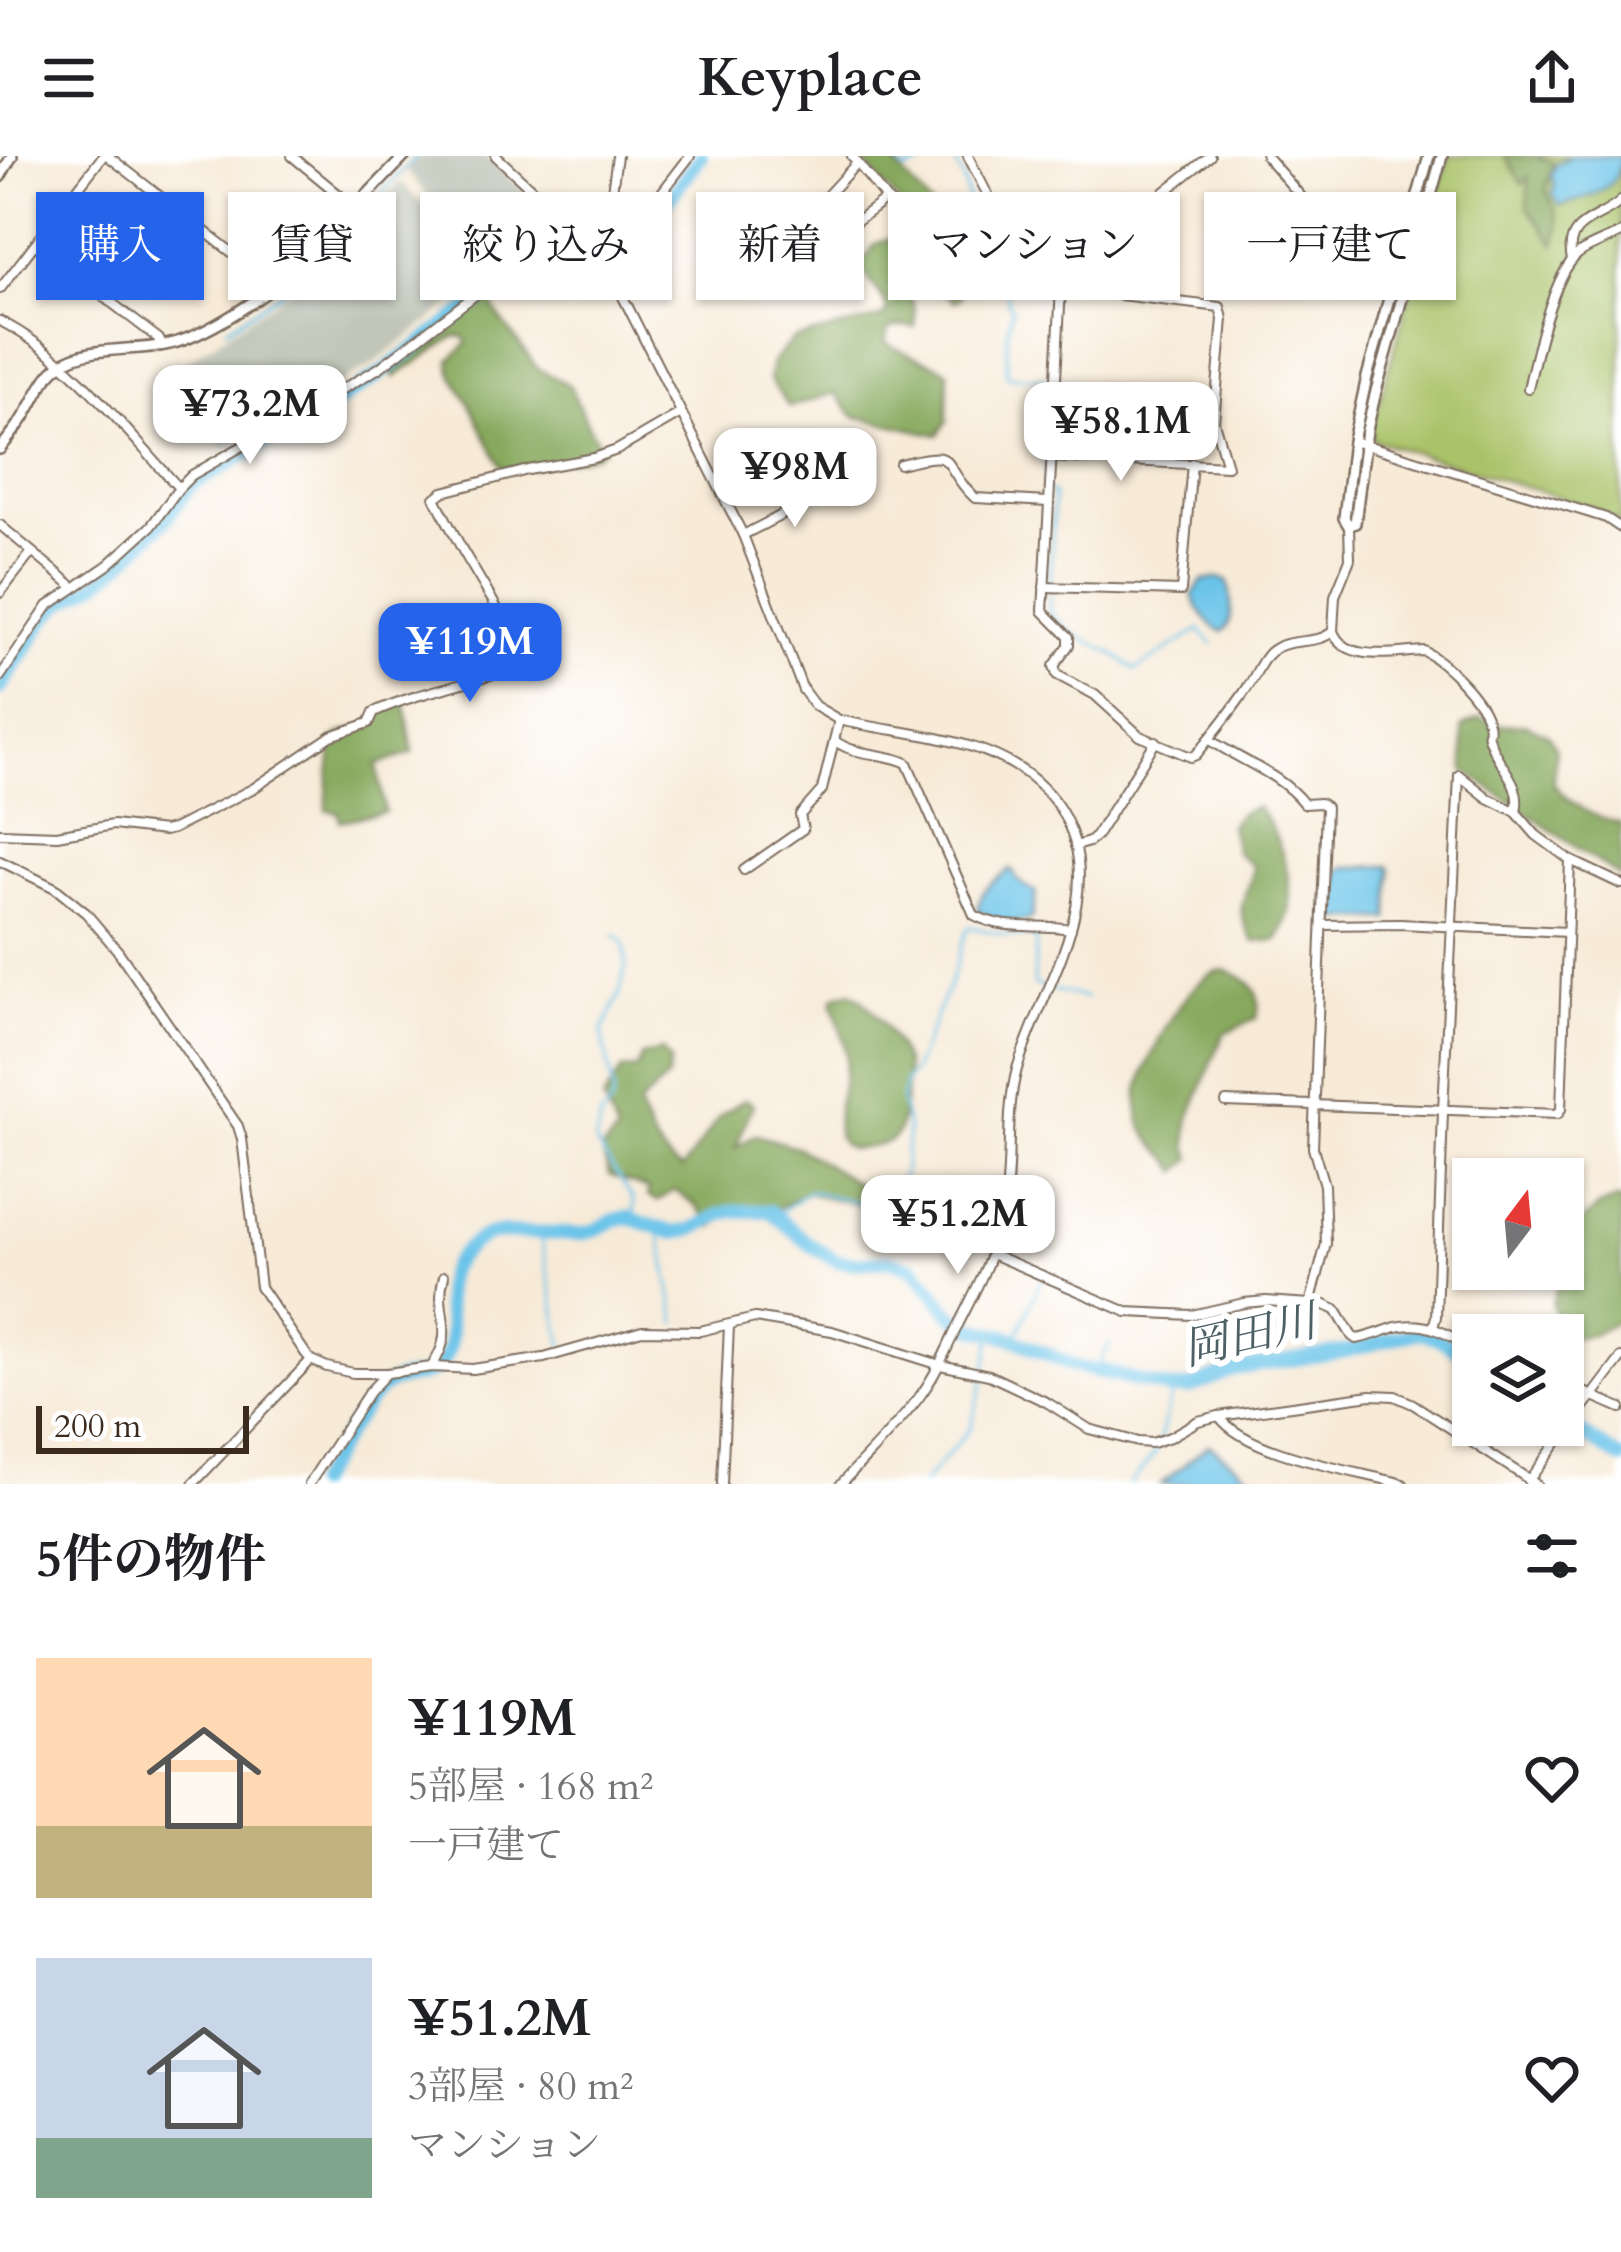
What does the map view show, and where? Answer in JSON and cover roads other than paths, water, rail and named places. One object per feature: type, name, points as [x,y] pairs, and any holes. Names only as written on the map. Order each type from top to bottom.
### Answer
[{"type":"main road","points":[[0,177],[12,156]]},
{"type":"main road","points":[[370,192],[405,156]]},
{"type":"main road","points":[[1419,192],[1429,156]]},
{"type":"main road","points":[[1359,442],[1442,156]]},
{"type":"main road","points":[[0,449],[62,362],[162,346],[201,332],[252,300]]},
{"type":"main road","points":[[1349,526],[1344,518],[1367,377],[1388,300]]},
{"type":"street","points":[[0,289],[105,156],[228,250]]},
{"type":"street","points":[[292,156],[336,192]]},
{"type":"street","points":[[496,156],[534,192]]},
{"type":"street","points":[[612,192],[617,156]]},
{"type":"street","points":[[662,192],[690,156]]},
{"type":"street","points":[[968,156],[987,192]]},
{"type":"street","points":[[1165,192],[1210,156]]},
{"type":"street","points":[[1266,156],[1297,192]]},
{"type":"street","points":[[829,192],[854,159],[886,199],[864,215]]},
{"type":"street","points":[[1572,260],[1574,233],[1621,201]]},
{"type":"street","points":[[1528,389],[1556,288],[1572,260],[1621,233]]},
{"type":"street","points":[[35,244],[162,346]]},
{"type":"street","points":[[0,677],[41,613],[108,565],[151,526],[179,488],[210,464],[379,368],[469,300]]},
{"type":"street","points":[[624,300],[742,535],[803,690],[815,706],[839,720],[970,746],[1009,761],[1058,806],[1075,846],[1079,891],[1071,929],[1016,1072],[1008,1118],[1005,1204],[992,1254],[940,1365],[914,1405],[841,1484]]},
{"type":"street","points":[[1060,300],[1043,611],[1070,641],[1054,666],[1057,675],[1094,695],[1140,736],[1191,757],[1246,691],[1269,652],[1301,639],[1325,638],[1333,631]]},
{"type":"street","points":[[1051,457],[1227,466],[1214,422],[1223,320],[1220,307],[1158,300]]},
{"type":"street","points":[[0,321],[62,362],[179,488]]},
{"type":"street","points":[[0,833],[57,835],[113,825],[173,829],[254,788],[332,736],[369,724],[374,712],[423,692],[482,680],[526,661],[435,497],[528,470],[607,454],[681,413]]},
{"type":"street","points":[[1359,442],[1606,518],[1621,528]]},
{"type":"street","points":[[900,464],[936,455],[948,461],[975,498],[1048,502]]},
{"type":"street","points":[[1044,587],[1180,591],[1192,463]]},
{"type":"street","points":[[742,535],[832,489]]},
{"type":"street","points":[[0,525],[74,586]]},
{"type":"street","points":[[1349,526],[1350,559],[1335,596],[1336,640],[1370,653],[1424,651],[1457,676],[1484,713],[1490,742],[1514,781],[1519,797],[1516,812]]},
{"type":"street","points":[[0,593],[32,552]]},
{"type":"street","points":[[744,870],[803,829],[800,814],[822,790],[839,720]]},
{"type":"street","points":[[1209,740],[1276,777],[1304,804],[1325,805],[1313,1148],[1324,1185],[1327,1244],[1310,1304]]},
{"type":"street","points":[[835,741],[848,750],[907,764],[974,915],[1013,928],[1071,929]]},
{"type":"street","points":[[1075,846],[1093,840],[1156,741]]},
{"type":"street","points":[[1433,1327],[1459,775],[1516,812],[1536,835],[1570,860],[1621,884]]},
{"type":"street","points":[[1226,1102],[1560,1112],[1570,860]]},
{"type":"street","points":[[0,861],[55,888],[86,914],[118,951],[232,1116],[242,1139],[260,1287],[311,1360],[340,1371],[473,1369],[524,1362],[642,1330],[700,1331],[755,1318],[832,1330],[940,1365],[989,1375],[1048,1402],[1089,1430],[1138,1442],[1152,1443],[1219,1416],[1371,1395],[1395,1396],[1413,1404],[1531,1483],[1555,1446]]},
{"type":"street","points":[[1322,926],[1567,932]]},
{"type":"street","points":[[992,1254],[1139,1315],[1192,1316],[1266,1301],[1325,1305],[1336,1310],[1357,1339],[1405,1325],[1433,1327],[1452,1338]]},
{"type":"street","points":[[436,1367],[446,1332],[440,1300],[444,1276]]},
{"type":"street","points":[[722,1484],[729,1325]]},
{"type":"street","points":[[1584,1407],[1621,1358]]},
{"type":"street","points":[[193,1484],[311,1360]]},
{"type":"street","points":[[309,1484],[369,1392],[387,1373]]},
{"type":"street","points":[[1584,1392],[1621,1408]]},
{"type":"street","points":[[1219,1416],[1261,1447],[1403,1484]]},
{"type":"water","points":[[1572,156],[1621,156],[1616,176],[1606,187],[1560,206],[1552,193],[1551,174],[1557,164]]},
{"type":"water","points":[[1202,581],[1227,581],[1231,601],[1223,632],[1204,617],[1192,595]]},
{"type":"water","points":[[1389,866],[1389,919],[1327,916],[1330,888],[1339,871]]},
{"type":"water","points":[[1009,870],[1036,893],[1032,918],[1025,921],[1004,921],[978,911],[984,892]]},
{"type":"water","points":[[1209,1444],[1261,1484],[1161,1484]]},
{"type":"waterway","points":[[227,328],[293,285],[417,156]]},
{"type":"waterway","points":[[0,689],[47,617],[123,562],[167,518],[190,486],[325,410],[493,290],[551,266],[592,235],[648,223],[701,156]]},
{"type":"waterway","points":[[891,156],[906,171],[942,156]]},
{"type":"waterway","points":[[953,156],[969,204],[1003,264],[1012,307],[1007,376],[1050,379],[1045,489],[1054,494],[1049,611],[1072,633],[1136,670],[1199,630],[1213,644]]},
{"type":"waterway","points":[[777,1215],[809,1191],[869,1205],[901,1190],[908,1130],[901,1100],[906,1080],[950,983],[967,929],[1036,937],[1034,984],[1044,988]]},
{"type":"waterway","points":[[615,935],[624,943],[626,964],[620,994],[602,1032],[614,1095],[601,1117],[595,1142],[634,1200],[634,1218]]},
{"type":"waterway","points":[[1053,990],[1086,998]]},
{"type":"waterway","name":"岡田川","points":[[315,1484],[376,1394],[392,1382],[431,1372],[443,1361],[450,1333],[447,1279],[453,1264],[470,1246],[498,1233],[580,1234],[626,1217],[675,1233],[733,1211],[770,1211],[837,1261],[888,1260],[914,1268],[951,1314],[970,1327],[1009,1337],[1074,1366],[1170,1389],[1190,1388],[1235,1369],[1347,1351],[1409,1334],[1423,1333],[1452,1347]]},
{"type":"waterway","points":[[662,1230],[677,1323]]},
{"type":"waterway","points":[[540,1234],[563,1346]]},
{"type":"waterway","points":[[1015,1340],[1041,1280]]},
{"type":"waterway","points":[[986,1370],[992,1333]]},
{"type":"waterway","points":[[1110,1343],[1099,1364],[1138,1375],[1136,1383]]},
{"type":"waterway","points":[[923,1484],[970,1428],[984,1379]]},
{"type":"waterway","points":[[1130,1484],[1157,1451],[1173,1389]]},
{"type":"waterway","name":"岡田川","points":[[1584,1435],[1621,1459]]}]
